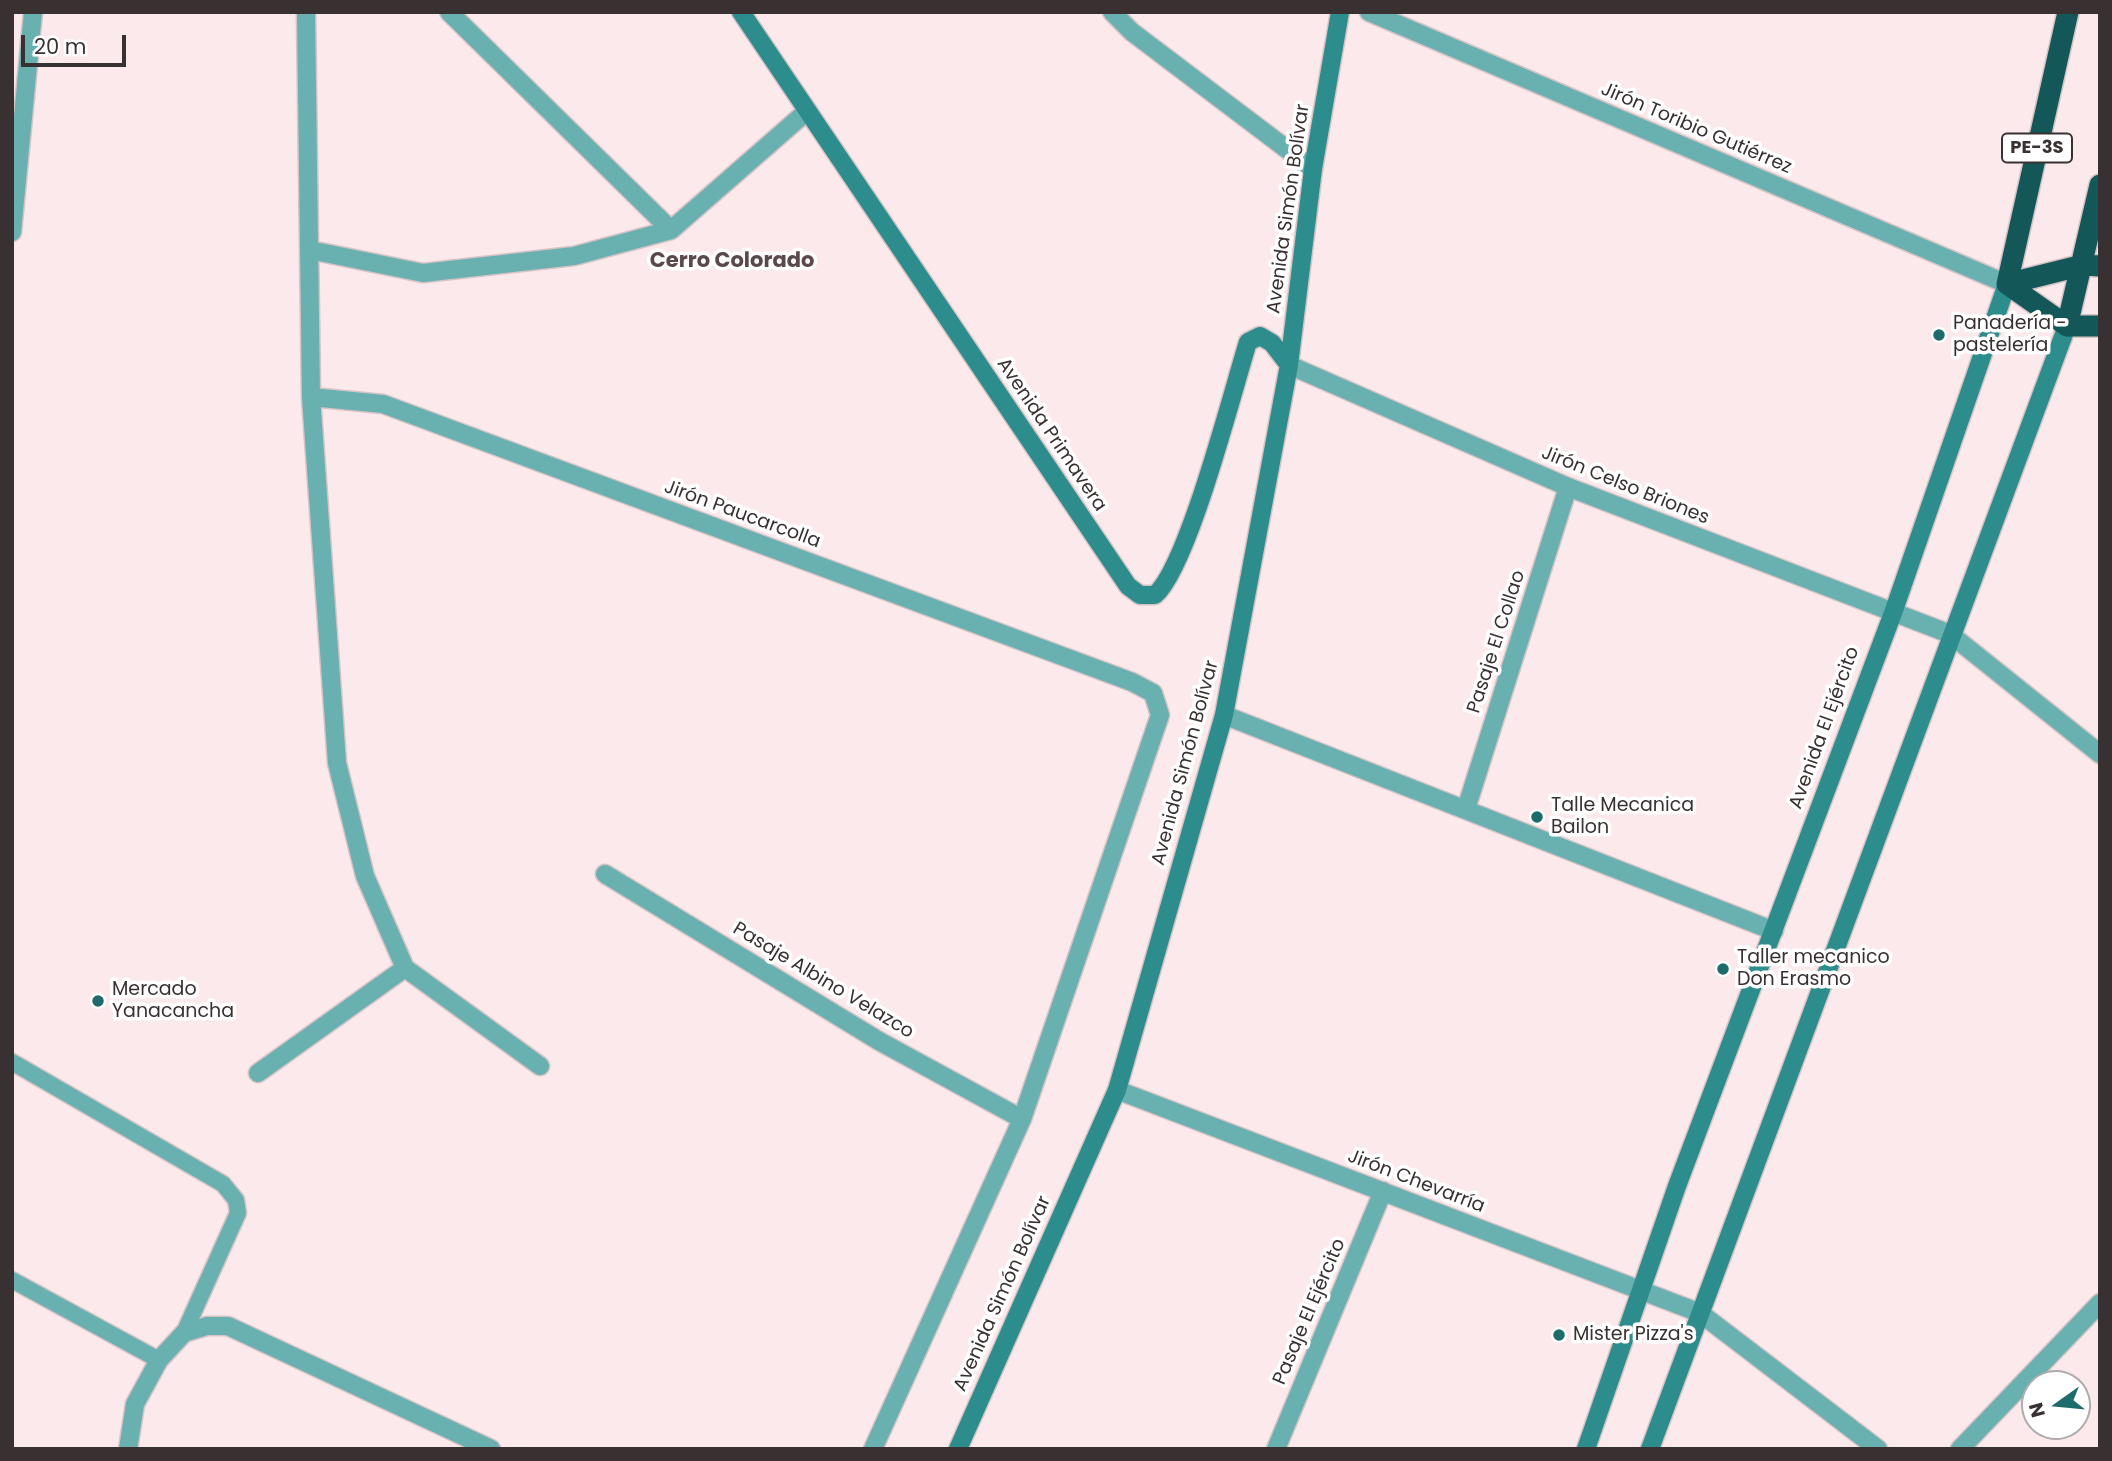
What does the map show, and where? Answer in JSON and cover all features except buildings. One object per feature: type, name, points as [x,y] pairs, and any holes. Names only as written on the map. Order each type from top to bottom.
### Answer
[{"type":"highway","name":"Avenida El Ejército","points":[[2007,284],[2068,12]]},
{"type":"highway","points":[[2067,326],[2092,265],[2100,185]]},
{"type":"highway","points":[[2007,284],[2092,265]]},
{"type":"highway","points":[[2007,284],[2067,326],[2100,326]]},
{"type":"street","points":[[12,232],[33,12]]},
{"type":"street","points":[[306,12],[311,397],[337,763],[365,876],[405,968],[540,1066]]},
{"type":"street","points":[[449,12],[671,230]]},
{"type":"street","name":"Avenida Primavera","points":[[741,12],[1128,586],[1140,595],[1155,596],[1164,587],[1185,541],[1248,342],[1260,337],[1272,343],[1289,365]]},
{"type":"street","points":[[1112,12],[1132,33],[1314,169]]},
{"type":"street","name":"Avenida Simón Bolívar","points":[[958,1449],[1117,1090],[1224,715],[1289,365],[1314,169],[1340,12]]},
{"type":"street","name":"Jirón Toribio Gutiérrez","points":[[1369,12],[2007,284]]},
{"type":"street","points":[[310,250],[423,273],[574,257],[671,230],[806,112]]},
{"type":"street","name":"Avenida El Ejército","points":[[1586,1449],[1643,1292],[1677,1186],[1893,613],[2007,284]]},
{"type":"street","points":[[1650,1449],[1950,634],[2067,326]]},
{"type":"street","name":"Jirón Celso Briones","points":[[1289,365],[1568,487],[1950,634],[2100,754]]},
{"type":"street","name":"Jirón Paucarcolla","points":[[311,397],[383,404],[1132,682],[1153,694],[1160,715],[1022,1119]]},
{"type":"street","name":"Pasaje El Collao","points":[[1466,809],[1568,487]]},
{"type":"street","points":[[1224,715],[1774,931]]},
{"type":"street","name":"Pasaje Albino Velazco","points":[[605,874],[879,1041],[1022,1119]]},
{"type":"street","points":[[258,1073],[405,968]]},
{"type":"street","name":"Jirón Chevarría","points":[[1117,1090],[1700,1313],[1878,1449]]},
{"type":"street","points":[[873,1449],[1022,1119]]},
{"type":"street","name":"Pasaje El Ejército","points":[[1276,1449],[1383,1191]]},
{"type":"street","points":[[1960,1449],[2100,1303]]},
{"type":"street","points":[[128,1449],[135,1404],[159,1360],[184,1333],[207,1326],[228,1326],[491,1449]]},
{"type":"lane","points":[[12,1062],[223,1184],[236,1200],[238,1213],[184,1333]]},
{"type":"lane","points":[[12,1280],[159,1360]]},
{"type":"place","name":"Panadería - pastelería","points":[[1939,335]]},
{"type":"place","name":"Talle Mecanica Bailon","points":[[1537,817]]},
{"type":"place","name":"Taller mecanico Don Erasmo","points":[[1723,969]]},
{"type":"place","name":"Mercado Yanacancha","points":[[98,1001]]},
{"type":"place","name":"Mister Pizza's","points":[[1559,1335]]},
{"type":"district","name":"Cerro Colorado","points":[[732,262]]}]
